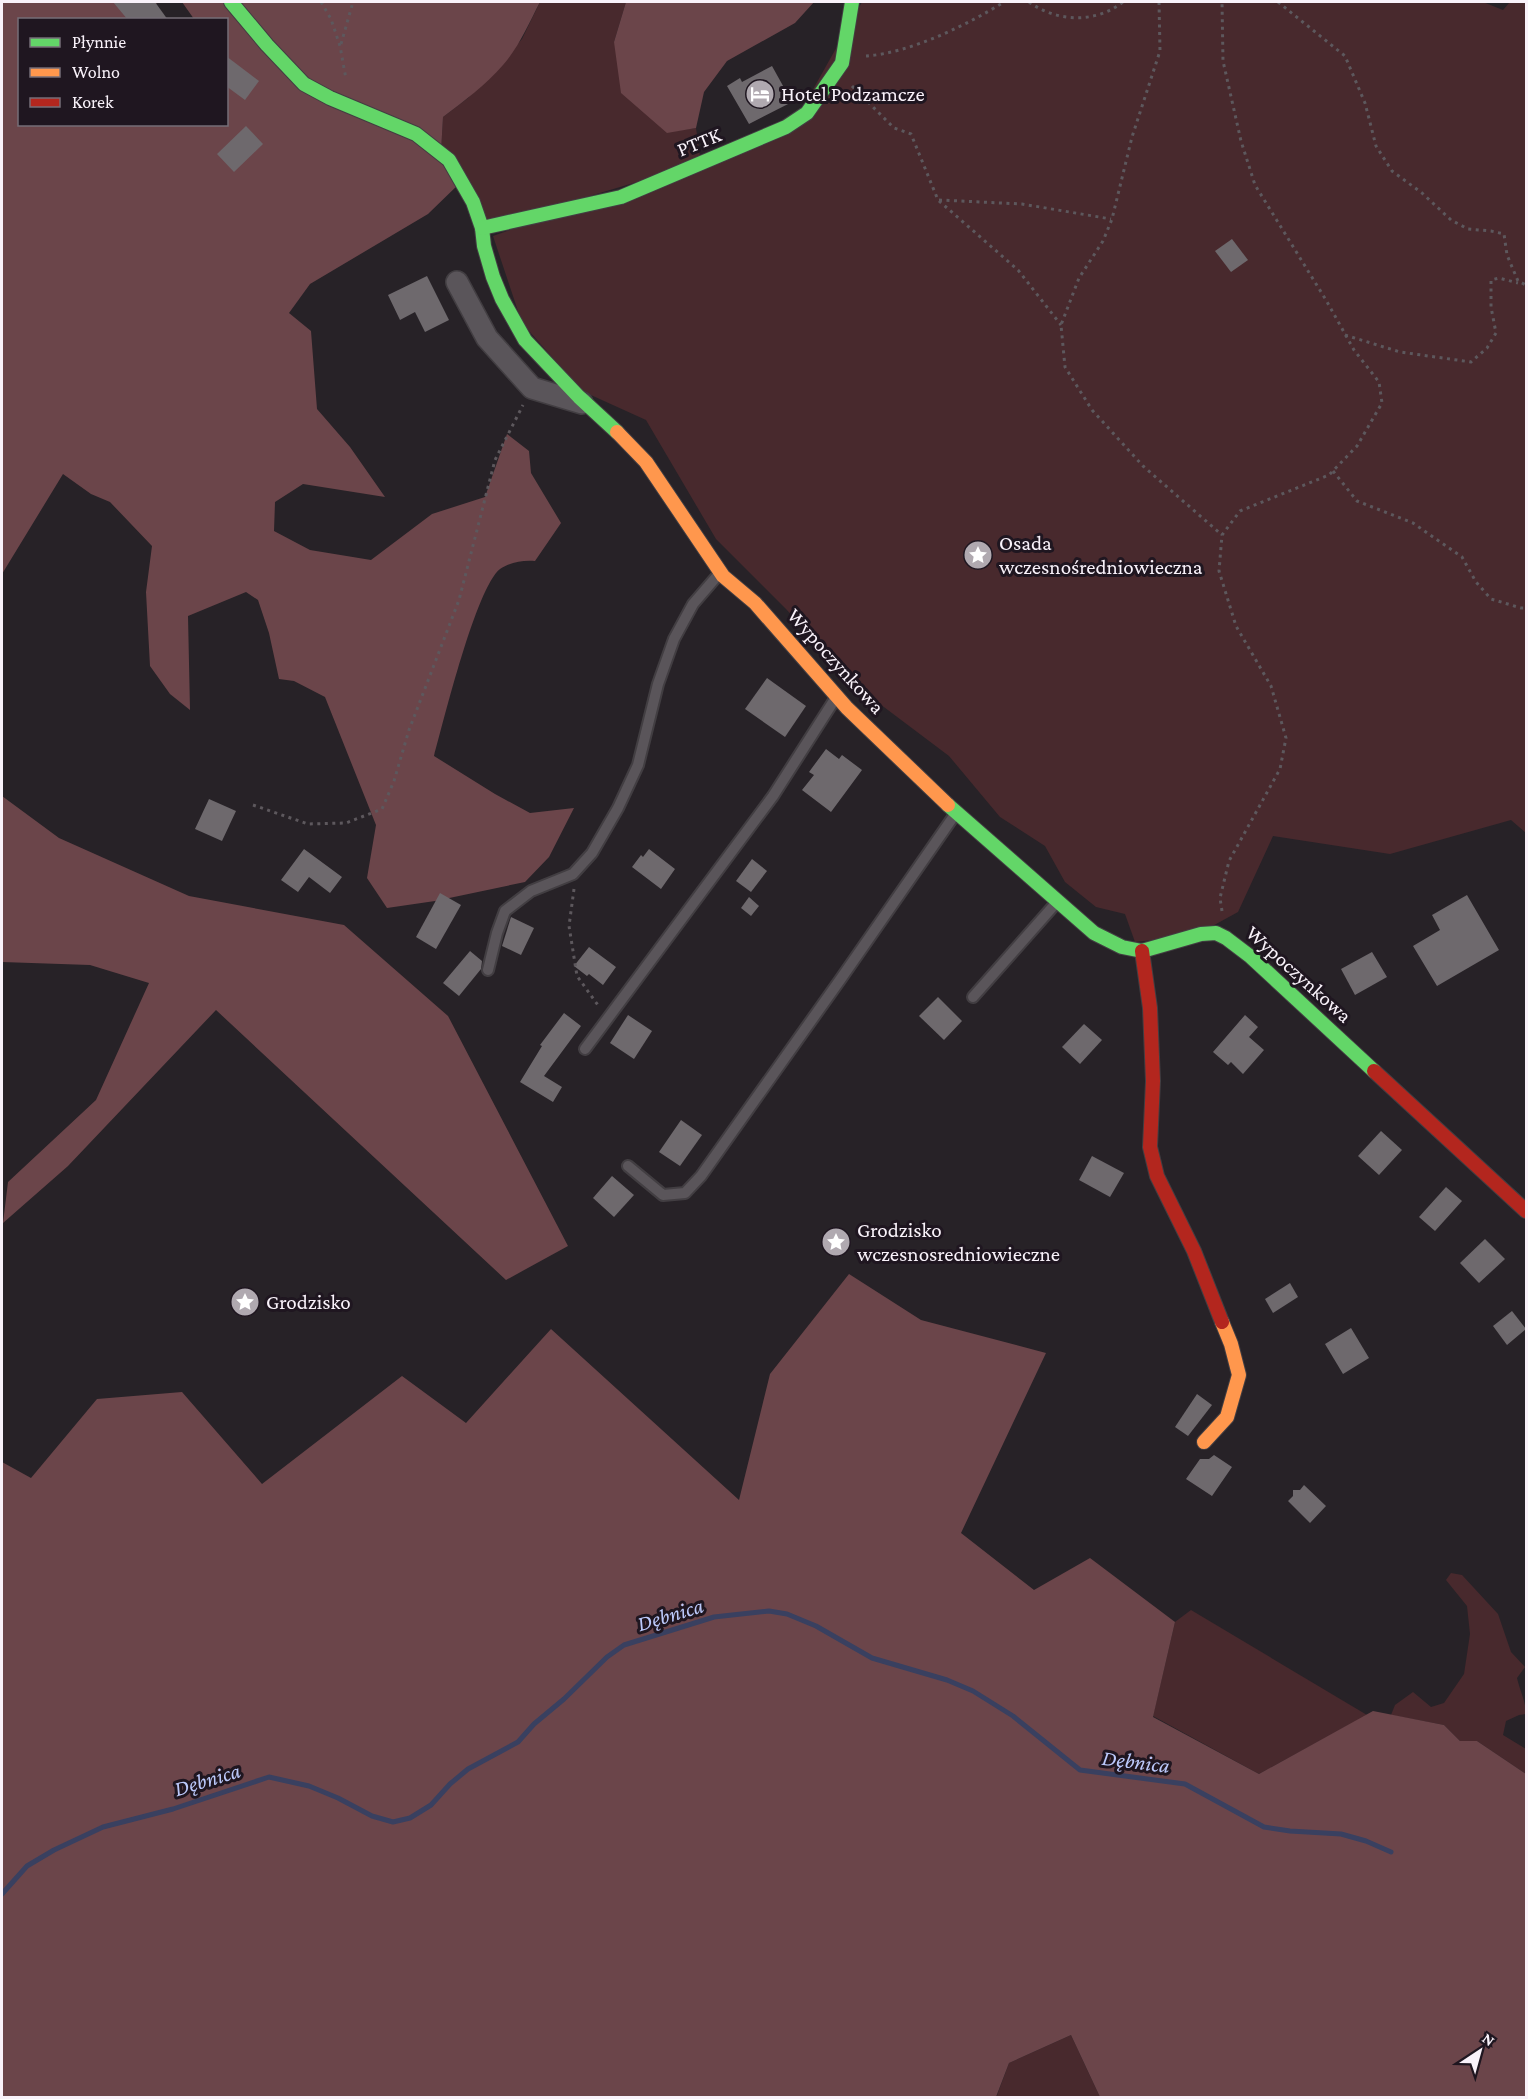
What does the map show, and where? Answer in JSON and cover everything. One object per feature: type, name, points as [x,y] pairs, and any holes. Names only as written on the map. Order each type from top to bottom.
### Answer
[{"type":"street","name":"Wypoczynkowa","points":[[231,2],[304,84],[330,98],[416,134],[448,160],[473,202],[482,228],[484,246],[493,277],[502,300],[525,340],[586,405],[646,462],[720,572],[755,603],[837,696],[956,813],[1094,933],[1122,947],[1142,951],[1201,934],[1216,933],[1226,938],[1251,957],[1527,1210]]},
{"type":"street","name":"PTTK","points":[[482,228],[621,197],[786,127],[807,113],[840,64],[852,2]]},
{"type":"street","points":[[457,282],[487,338],[532,388],[586,405]]},
{"type":"street","points":[[1142,951],[1150,1008],[1153,1071],[1150,1147],[1157,1176],[1194,1251],[1231,1344],[1239,1375],[1227,1417],[1204,1442]]},
{"type":"lane","points":[[488,970],[505,911],[531,891],[573,873],[591,853],[618,808],[638,765],[658,684],[674,639],[693,604],[720,572]]},
{"type":"lane","points":[[585,1049],[773,796],[837,696]]},
{"type":"lane","points":[[628,1166],[663,1195],[685,1193],[701,1176],[956,813]]},
{"type":"lane","points":[[973,997],[1058,902]]},
{"type":"path","points":[[321,2],[331,19],[340,46],[346,80],[347,104]]},
{"type":"path","points":[[340,46],[353,2]]},
{"type":"path","points":[[1004,2],[926,41],[840,64],[894,128],[911,134],[938,200],[1018,270],[1061,325]]},
{"type":"path","points":[[1029,2],[1046,12],[1067,18],[1101,15],[1123,2]]},
{"type":"path","points":[[1159,2],[1160,51],[1132,137],[1112,219],[1103,241],[1080,278],[1061,325],[1065,367],[1092,410],[1143,466],[1222,535]]},
{"type":"path","points":[[1222,2],[1222,61],[1241,141],[1256,185],[1354,350],[1379,382],[1382,403],[1357,446],[1329,475],[1240,511],[1222,535],[1219,571],[1236,626],[1271,687],[1286,738],[1280,769],[1229,861],[1220,898],[1226,938]]},
{"type":"path","points":[[1278,2],[1345,56],[1365,103],[1376,146],[1392,171],[1422,193],[1452,220],[1468,229],[1504,234],[1507,255],[1520,283]]},
{"type":"path","points":[[938,200],[1022,204],[1112,219]]},
{"type":"path","points":[[1346,335],[1400,352],[1471,362],[1487,348],[1496,333],[1491,307],[1491,280],[1499,278],[1527,285]]},
{"type":"path","points":[[253,805],[308,824],[346,823],[382,809],[394,781],[409,730],[459,600],[495,460],[532,388]]},
{"type":"path","points":[[1333,471],[1357,501],[1413,523],[1462,557],[1476,582],[1491,598],[1527,608]]},
{"type":"path","points":[[579,866],[571,902],[569,926],[577,976],[598,1006],[610,1017]]},
{"type":"shaded area","points":[[2,2],[159,2],[131,18],[18,18],[18,126],[228,126],[228,18],[193,18],[182,2],[540,2],[509,58],[482,86],[443,117],[441,152],[462,181],[428,214],[310,284],[289,313],[311,331],[317,409],[350,447],[385,497],[303,484],[275,502],[274,531],[310,550],[371,560],[432,514],[485,497],[507,434],[529,451],[531,473],[561,523],[535,561],[521,561],[508,565],[500,569],[491,581],[471,627],[434,756],[530,813],[574,808],[549,857],[525,882],[435,901],[387,908],[367,878],[376,825],[325,697],[294,681],[279,679],[269,633],[258,600],[246,592],[188,616],[190,710],[170,694],[150,666],[146,592],[152,546],[110,502],[91,494],[63,474],[2,574]]},
{"type":"shaded area","points":[[540,2],[626,2],[614,42],[667,132],[696,128],[701,163],[482,228],[441,152],[443,117],[468,98],[522,39]]},
{"type":"shaded area","points":[[626,2],[814,2],[795,23],[727,61],[704,92],[696,128],[667,133],[621,93],[614,42]]},
{"type":"shaded area","points":[[862,2],[1483,2],[1503,10],[1510,2],[1526,2],[1526,833],[1511,820],[1390,854],[1273,836],[1238,912],[1196,935],[1135,942],[1125,914],[1096,907],[1065,882],[1045,846],[1000,817],[949,756],[860,689],[786,609],[716,539],[646,420],[582,391],[522,323],[493,236],[788,134]]},
{"type":"shaded area","points":[[2,796],[59,838],[189,896],[344,925],[448,1016],[568,1246],[506,1280],[216,1010],[68,1166],[3,1223],[8,1182],[96,1100],[149,983],[90,965],[2,962]]},
{"type":"shaded area","points":[[849,1274],[921,1320],[1046,1353],[961,1533],[1034,1590],[1090,1558],[1175,1622],[1153,1717],[1259,1774],[1373,1711],[1444,1725],[1460,1741],[1477,1741],[1526,1774],[1526,2097],[1100,2097],[1071,2035],[1009,2063],[996,2097],[2,2097],[2,1462],[31,1478],[97,1399],[182,1392],[262,1484],[402,1376],[466,1423],[551,1329],[739,1500],[770,1374]]},
{"type":"shaded area","points":[[1451,1573],[1462,1575],[1498,1614],[1511,1652],[1525,1667],[1517,1678],[1526,1714],[1506,1721],[1503,1735],[1526,1749],[1526,1774],[1477,1741],[1460,1741],[1444,1725],[1391,1715],[1395,1705],[1413,1692],[1431,1707],[1444,1703],[1464,1674],[1470,1634],[1467,1606],[1446,1580]]},
{"type":"shaded area","points":[[1191,1610],[1367,1715],[1259,1774],[1153,1716],[1175,1622]]},
{"type":"shaded area","points":[[1071,2035],[1100,2097],[996,2098],[1009,2063]]},
{"type":"building","points":[[113,2],[155,2],[167,18],[126,18]]},
{"type":"building","points":[[228,58],[259,81],[245,100],[228,87]]},
{"type":"building","name":"Hotel Podzamcze","points":[[772,66],[792,102],[749,124],[727,86],[740,78],[742,82]]},
{"type":"building","points":[[246,126],[263,144],[234,172],[217,154]]},
{"type":"building","points":[[1232,239],[1248,260],[1231,272],[1215,251]]},
{"type":"building","points":[[427,276],[449,320],[425,332],[415,312],[400,320],[388,295]]},
{"type":"building","points":[[767,678],[806,706],[785,737],[745,709]]},
{"type":"building","points":[[826,749],[839,759],[842,755],[862,770],[831,812],[802,790],[814,775],[809,772]]},
{"type":"building","points":[[209,799],[236,811],[222,841],[195,829]]},
{"type":"building","points":[[304,849],[342,877],[330,893],[309,877],[298,892],[281,880]]},
{"type":"building","points":[[649,849],[675,869],[661,889],[632,867]]},
{"type":"building","points":[[752,859],[767,871],[751,892],[736,881]]},
{"type":"building","points":[[440,893],[461,905],[436,949],[416,937]]},
{"type":"building","points":[[1467,895],[1499,950],[1437,986],[1413,946],[1440,930],[1432,915]]},
{"type":"building","points":[[749,897],[759,906],[751,916],[741,908]]},
{"type":"building","points":[[511,917],[534,928],[521,955],[502,946]]},
{"type":"building","points":[[589,947],[616,967],[603,985],[574,966]]},
{"type":"building","points":[[470,951],[482,961],[481,969],[459,996],[443,983]]},
{"type":"building","points":[[1372,952],[1387,977],[1355,995],[1341,969]]},
{"type":"building","points":[[938,997],[962,1021],[944,1040],[919,1016]]},
{"type":"building","points":[[564,1013],[581,1026],[544,1076],[562,1087],[553,1102],[520,1082],[542,1046],[540,1045]]},
{"type":"building","points":[[628,1015],[652,1031],[634,1059],[610,1043]]},
{"type":"building","points":[[1245,1015],[1258,1027],[1249,1037],[1264,1050],[1243,1074],[1231,1062],[1228,1065],[1213,1052]]},
{"type":"building","points":[[1084,1024],[1102,1040],[1080,1064],[1062,1047]]},
{"type":"building","points":[[681,1120],[702,1135],[680,1166],[659,1152]]},
{"type":"building","points":[[1381,1131],[1402,1150],[1379,1175],[1358,1156]]},
{"type":"building","points":[[1092,1156],[1124,1173],[1110,1197],[1079,1180]]},
{"type":"building","points":[[612,1176],[634,1195],[614,1217],[593,1198]]},
{"type":"building","points":[[1446,1187],[1462,1201],[1435,1231],[1419,1217]]},
{"type":"building","points":[[1485,1239],[1505,1259],[1479,1283],[1460,1263]]},
{"type":"building","points":[[1290,1283],[1298,1297],[1273,1313],[1265,1299]]},
{"type":"building","points":[[1512,1311],[1526,1329],[1507,1345],[1493,1326]]},
{"type":"building","points":[[1351,1328],[1369,1358],[1343,1374],[1325,1344]]},
{"type":"building","points":[[1197,1394],[1212,1405],[1188,1436],[1175,1427]]},
{"type":"building","points":[[1214,1455],[1232,1467],[1212,1496],[1186,1479],[1200,1459],[1209,1459]]},
{"type":"building","points":[[1304,1485],[1326,1506],[1310,1523],[1288,1501],[1293,1496],[1293,1490],[1300,1490]]},
{"type":"waterway","name":"Dębnica","points":[[2,1894],[27,1866],[54,1850],[103,1827],[173,1809],[269,1777],[309,1786],[372,1816],[393,1822],[410,1818],[431,1805],[450,1784],[468,1769],[518,1742],[534,1724],[564,1699],[607,1657],[624,1645],[714,1617],[769,1611],[787,1614],[816,1626],[872,1658],[947,1680],[973,1691],[1013,1716],[1080,1770],[1185,1784],[1264,1827],[1341,1834],[1366,1841],[1391,1852]]},
{"type":"traffic: fast","points":[[231,2],[304,84],[330,98],[416,134],[449,160],[473,202],[482,228],[484,246],[493,277],[502,299],[525,340],[579,397],[617,432]]},
{"type":"traffic: fast","points":[[482,228],[621,197],[786,127],[807,113],[842,63],[852,2]]},
{"type":"traffic: fast","points":[[948,805],[1094,933],[1122,947],[1142,951],[1201,934],[1216,933],[1226,938],[1251,957],[1374,1071]]},
{"type":"traffic: slow","points":[[617,432],[646,462],[723,576],[755,603],[847,708],[948,805]]},
{"type":"traffic: slow","points":[[1204,1442],[1227,1417],[1239,1375],[1231,1344],[1222,1322]]},
{"type":"traffic: jam","points":[[1142,951],[1150,1008],[1153,1081],[1150,1147],[1157,1176],[1194,1251],[1222,1322]]},
{"type":"traffic: jam","points":[[1374,1071],[1526,1211]]},
{"type":"place","name":"Hotel Podzamcze","points":[[760,94]]},
{"type":"place","name":"Osada wczesnośredniowieczna","points":[[978,555]]},
{"type":"place","name":"Grodzisko wczesnosredniowieczne","points":[[836,1242]]},
{"type":"place","name":"Grodzisko","points":[[245,1302]]}]
